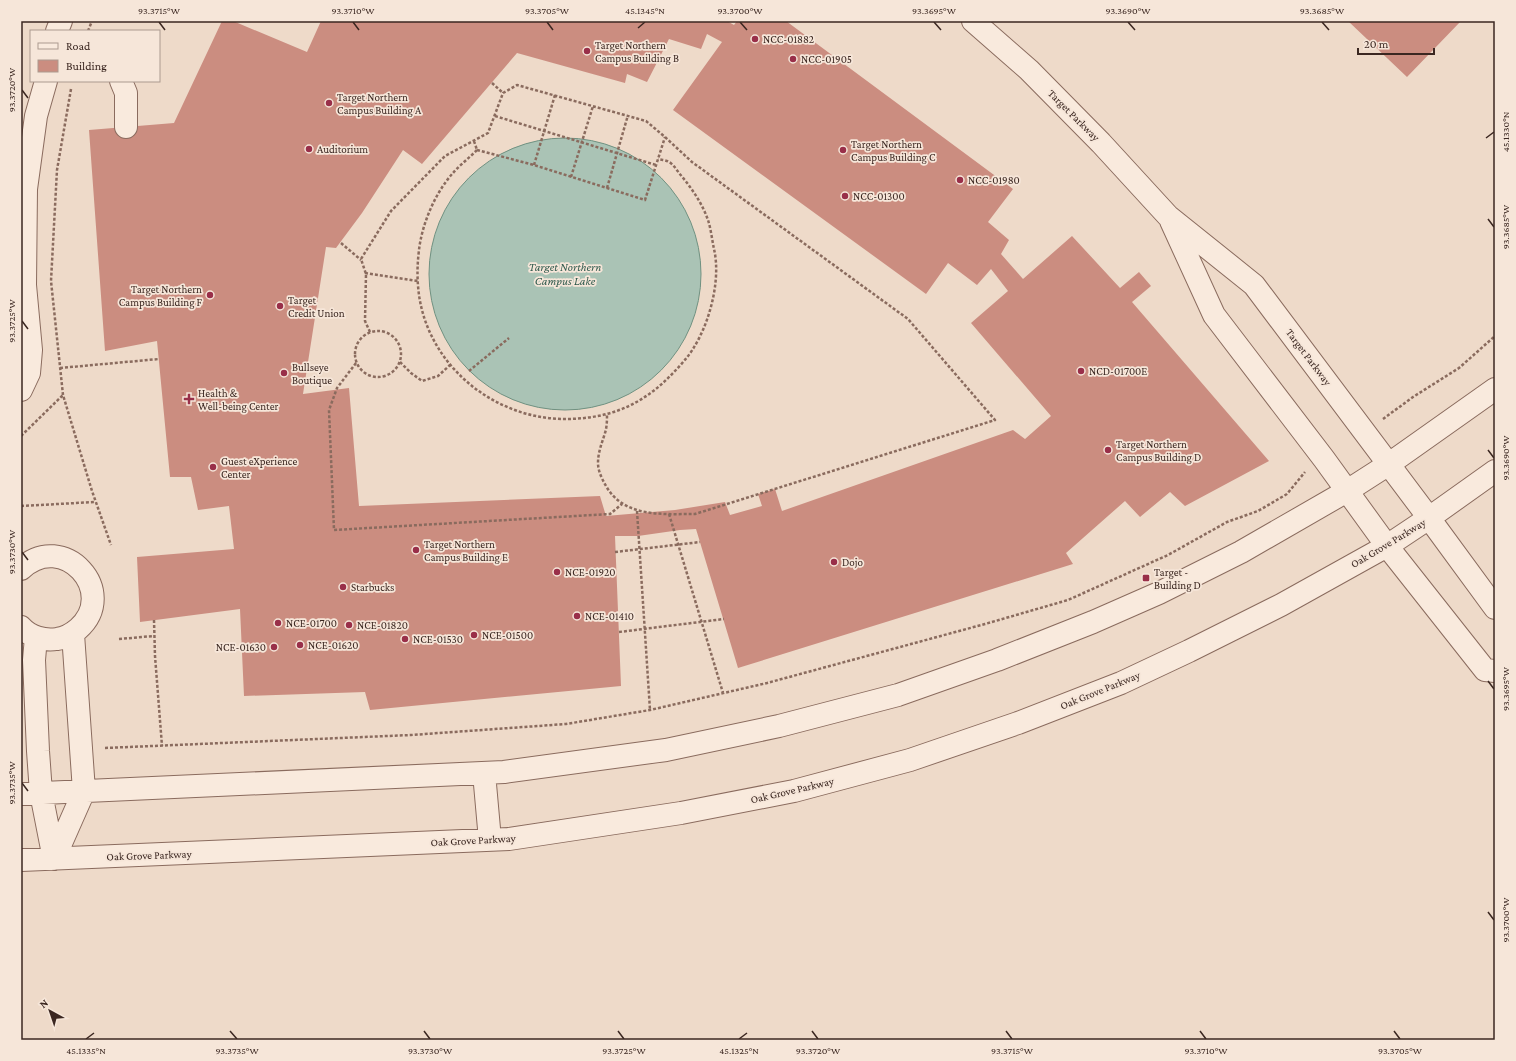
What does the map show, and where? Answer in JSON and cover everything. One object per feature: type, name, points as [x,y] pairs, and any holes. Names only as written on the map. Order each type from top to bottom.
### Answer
[{"type":"street","name":"Target Parkway","points":[[973,21],[1029,70],[1101,143],[1168,216],[1254,285],[1430,518],[1495,608]]},
{"type":"street","points":[[21,390],[29,373],[31,350],[25,285],[26,189],[36,116],[46,82]]},
{"type":"street","points":[[121,82],[126,93],[126,127]]},
{"type":"street","name":"Target Parkway","points":[[1168,216],[1214,315],[1347,491],[1386,546],[1485,670],[1495,671]]},
{"type":"street","points":[[31,793],[504,772],[666,750],[779,726],[898,694],[997,660],[1093,622],[1159,593],[1241,552],[1347,491],[1389,464],[1495,389]]},
{"type":"street","name":"Oak Grove Parkway","points":[[21,860],[509,839],[681,814],[794,791],[910,760],[1018,723],[1121,683],[1281,605],[1386,546],[1430,518],[1495,471]]},
{"type":"street","points":[[21,568],[33,560],[47,556],[61,557],[74,563],[84,572],[91,585],[93,598],[90,612],[83,624],[73,634],[61,639],[48,640],[25,631]]},
{"type":"street","points":[[25,631],[34,660],[38,751],[31,793],[54,859]]},
{"type":"street","points":[[54,859],[84,791],[73,634]]},
{"type":"street","points":[[484,773],[490,840]]},
{"type":"path","points":[[492,83],[503,93]]},
{"type":"path","points":[[361,259],[391,211],[445,156],[488,133],[503,93],[517,84],[646,121],[692,162],[908,319],[995,420],[695,514],[669,514],[637,510],[622,504],[610,493],[602,479],[598,463],[599,447],[606,432],[607,414]]},
{"type":"path","points":[[71,88],[57,170],[51,281],[63,395],[95,502],[111,545]]},
{"type":"path","points":[[534,165],[555,95]]},
{"type":"path","points":[[571,177],[593,106]]},
{"type":"path","points":[[607,188],[628,115]]},
{"type":"path","points":[[495,116],[656,165]]},
{"type":"path","points":[[477,150],[534,165],[645,200],[665,137]]},
{"type":"path","points":[[474,141],[477,150]]},
{"type":"path","points":[[477,150],[452,174],[433,203],[421,236],[417,271],[419,296],[425,321],[436,344],[450,365],[460,376],[480,393],[503,406],[528,415],[554,419],[581,419],[607,414],[639,401],[668,380],[690,354],[707,323],[715,289],[715,254],[708,220],[692,189],[670,162],[658,159]]},
{"type":"path","points":[[341,242],[361,259],[366,274],[365,321],[370,332]]},
{"type":"path","points":[[366,274],[418,281]]},
{"type":"path","points":[[377,331],[391,335],[396,340],[400,347],[400,362],[396,369],[390,374],[376,378],[368,376],[362,372],[356,363],[354,350],[362,336],[370,332],[377,331]]},
{"type":"path","points":[[1385,417],[1413,397],[1459,368],[1495,336]]},
{"type":"path","points":[[469,372],[509,338]]},
{"type":"path","points":[[60,368],[159,359]]},
{"type":"path","points":[[400,362],[422,381],[438,376],[450,365]]},
{"type":"path","points":[[356,363],[337,388],[329,410],[334,530],[610,514],[622,504]]},
{"type":"path","points":[[21,436],[63,395]]},
{"type":"path","points":[[82,749],[509,729],[566,724],[650,710],[768,683],[1068,600],[1168,555],[1227,522],[1258,511],[1287,494],[1302,474]]},
{"type":"path","points":[[21,506],[95,502]]},
{"type":"path","points":[[637,510],[650,710]]},
{"type":"path","points":[[669,514],[723,693]]},
{"type":"path","points":[[615,552],[700,542]]},
{"type":"path","points":[[619,632],[724,619]]},
{"type":"path","points":[[154,620],[162,746]]},
{"type":"path","points":[[119,639],[154,636]]},
{"type":"water","name":"Target Northern Campus Lake","points":[[565,138],[604,144],[629,154],[661,178],[678,199],[690,222],[698,248],[701,274],[695,313],[685,338],[661,370],[640,387],[617,399],[591,407],[565,410],[526,404],[501,394],[469,370],[452,349],[440,326],[432,300],[429,274],[435,235],[445,210],[469,178],[490,161],[513,149],[539,141]]},
{"type":"building","points":[[222,21],[233,21],[307,52],[321,21],[727,21],[734,25],[737,21],[786,21],[1013,189],[988,222],[1009,240],[1001,254],[1023,279],[1072,236],[1120,288],[1139,272],[1151,286],[1132,302],[1269,461],[1185,506],[1170,492],[1140,517],[1125,501],[1066,553],[1073,564],[738,668],[696,529],[638,536],[615,536],[621,686],[370,710],[365,692],[244,696],[240,609],[140,622],[137,557],[234,549],[229,506],[198,510],[191,477],[170,477],[157,341],[105,351],[89,130],[174,123]],"holes":[[[707,34],[722,42],[673,110],[926,294],[948,263],[977,285],[991,269],[1008,291],[971,323],[1051,416],[1025,439],[1013,430],[782,511],[775,489],[758,494],[762,506],[730,515],[725,502],[675,510],[606,516],[600,496],[359,506],[349,388],[303,394],[326,247],[336,248],[362,213],[403,150],[422,164],[517,53],[625,83],[627,74],[647,82],[669,39],[701,49]]]},
{"type":"building","points":[[1348,21],[1461,21],[1407,77]]},
{"type":"place","name":"NCC-01882","points":[[755,39]]},
{"type":"place","name":"Target Northern Campus Building B","points":[[587,51]]},
{"type":"place","name":"NCC-01905","points":[[793,59]]},
{"type":"place","name":"Target Northern Campus Building A","points":[[329,103]]},
{"type":"place","name":"Auditorium","points":[[309,149]]},
{"type":"place","name":"Target Northern Campus Building C","points":[[843,150]]},
{"type":"place","name":"NCC-01980","points":[[960,180]]},
{"type":"place","name":"NCC-01300","points":[[845,196]]},
{"type":"place","name":"Target Northern Campus Building F","points":[[210,295]]},
{"type":"place","name":"Target Credit Union","points":[[280,306]]},
{"type":"place","name":"NCD-01700E","points":[[1081,371]]},
{"type":"place","name":"Bullseye Boutique","points":[[284,373]]},
{"type":"place","name":"Health & Well-being Center","points":[[189,399]]},
{"type":"place","name":"Target Northern Campus Building D","points":[[1108,450]]},
{"type":"place","name":"Guest eXperience Center","points":[[213,467]]},
{"type":"place","name":"Target Northern Campus Building E","points":[[416,550]]},
{"type":"place","name":"Dojo","points":[[834,562]]},
{"type":"place","name":"NCE-01920","points":[[557,572]]},
{"type":"place","name":"Target - Building D","points":[[1146,578]]},
{"type":"place","name":"Starbucks","points":[[343,587]]},
{"type":"place","name":"NCE-01410","points":[[577,616]]},
{"type":"place","name":"NCE-01700","points":[[278,623]]},
{"type":"place","name":"NCE-01820","points":[[349,625]]},
{"type":"place","name":"NCE-01500","points":[[474,635]]},
{"type":"place","name":"NCE-01530","points":[[405,639]]},
{"type":"place","name":"NCE-01620","points":[[300,645]]},
{"type":"place","name":"NCE-01630","points":[[274,647]]}]
